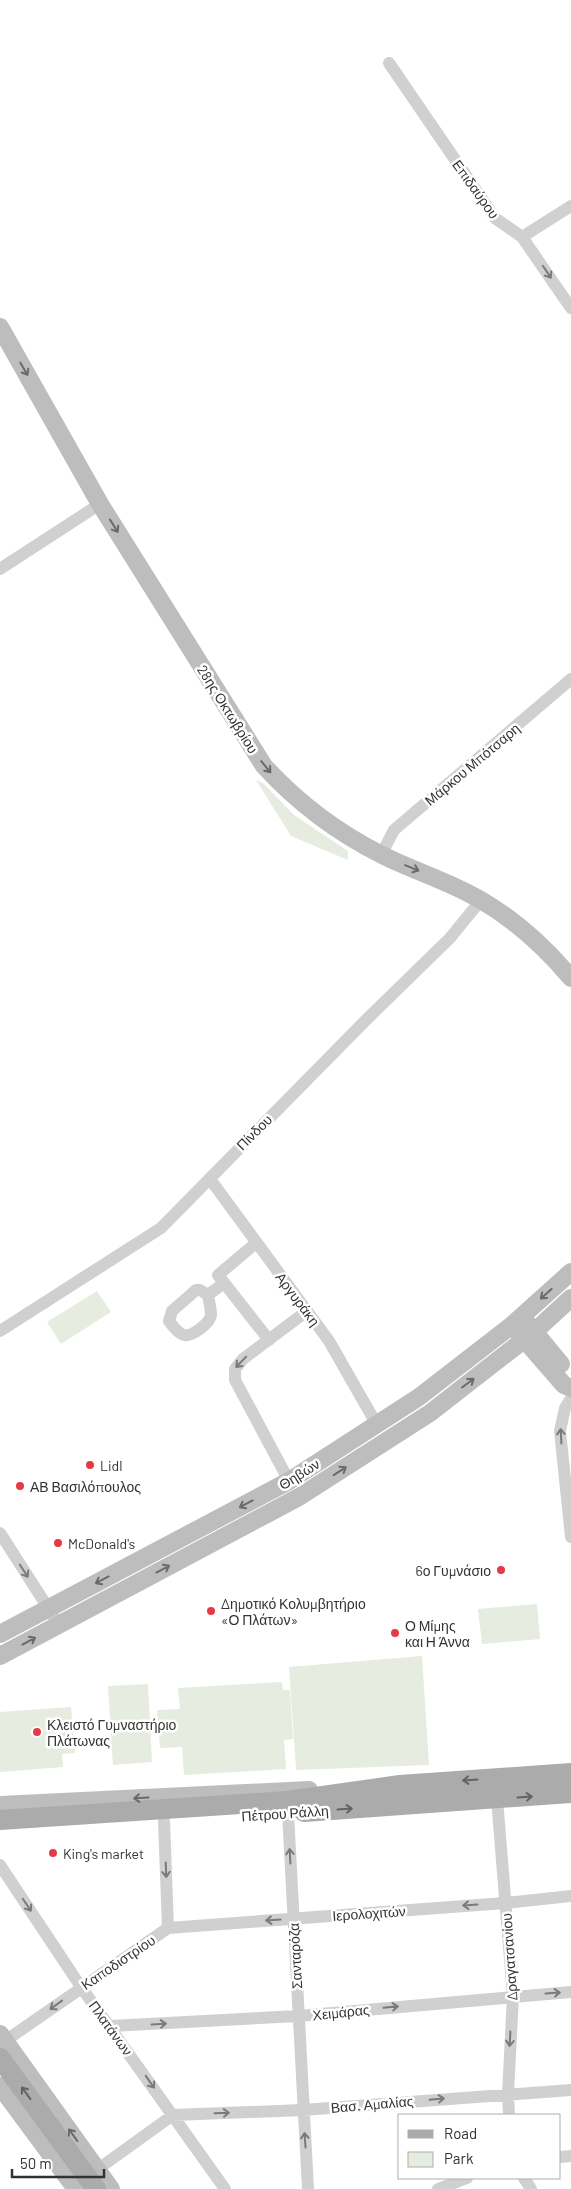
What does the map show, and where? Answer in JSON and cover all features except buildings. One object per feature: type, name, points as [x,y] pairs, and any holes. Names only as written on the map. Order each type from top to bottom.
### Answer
[{"type":"main road","name":"28ης Οκτωβρίου","points":[[0,327],[100,504],[264,766],[293,795],[316,814],[381,855],[452,885],[481,900],[529,935],[556,960],[571,978]]},
{"type":"main road","name":"Θηβών","points":[[0,1634],[289,1481],[419,1397],[517,1321],[571,1272]]},
{"type":"main road","name":"Θηβών","points":[[0,1656],[299,1497],[430,1413],[529,1336],[571,1298]]},
{"type":"main road","points":[[517,1321],[564,1385],[571,1388]]},
{"type":"main road","points":[[529,1336],[571,1376]]},
{"type":"main road","name":"Πέτρου Ράλλη","points":[[0,1805],[400,1785],[571,1773]]},
{"type":"main road","name":"Πέτρου Ράλλη","points":[[0,1820],[288,1801],[400,1785]]},
{"type":"main road","name":"Πέτρου Ράλλη","points":[[0,1833],[571,1794]]},
{"type":"main road","points":[[2,2044],[98,2169],[111,2189]]},
{"type":"main road","points":[[2,2044],[96,2189]]},
{"type":"main road","points":[[0,2086],[73,2188]]},
{"type":"street","name":"Επιδαύρου","points":[[389,63],[495,218],[522,237],[571,308]]},
{"type":"street","points":[[522,237],[571,206]]},
{"type":"street","points":[[0,569],[100,504]]},
{"type":"street","name":"Μάρκου Μπότσαρη","points":[[381,855],[394,830],[571,679]]},
{"type":"street","name":"Πίνδου","points":[[0,1331],[161,1228],[359,1027],[450,938],[481,900]]},
{"type":"street","name":"Αργυράκη","points":[[210,1179],[329,1341],[377,1425]]},
{"type":"street","points":[[256,1243],[218,1275],[269,1340]]},
{"type":"street","points":[[208,1295],[224,1283]]},
{"type":"street","points":[[289,1481],[235,1380],[235,1369],[243,1359],[307,1311]]},
{"type":"street","points":[[571,1398],[565,1408],[560,1431],[571,1537]]},
{"type":"street","points":[[0,1533],[59,1625]]},
{"type":"street","name":"Δραγατσανίου","points":[[497,1798],[512,1996],[509,2114]]},
{"type":"street","name":"Σανταρόζα","points":[[288,1813],[308,2189]]},
{"type":"street","name":"Καποδιστρίου","points":[[2,2044],[168,1928],[164,1822]]},
{"type":"street","name":"Πλατάνων","points":[[0,1865],[81,1987],[111,2026],[225,2189]]},
{"type":"street","name":"Ιερολοχιτών","points":[[168,1928],[505,1903],[571,1896]]},
{"type":"street","name":"Χειμάρας","points":[[111,2026],[298,2016],[571,1992]]},
{"type":"street","name":"Βασ. Αμαλίας","points":[[173,2116],[303,2110],[571,2090]]},
{"type":"street","points":[[98,2169],[173,2116]]},
{"type":"street","points":[[438,2189],[464,2179]]},
{"type":"green space","points":[[256,780],[263,783],[294,815],[348,851],[348,860],[291,836]]},
{"type":"green space","points":[[97,1291],[111,1312],[61,1344],[47,1322]]},
{"type":"green space","points":[[537,1604],[540,1639],[482,1644],[478,1609]]},
{"type":"green space","points":[[422,1656],[429,1765],[296,1770],[289,1667]]},
{"type":"green space","points":[[282,1682],[283,1690],[290,1690],[293,1739],[284,1740],[286,1769],[184,1775],[182,1747],[160,1748],[157,1710],[180,1709],[178,1688]]},
{"type":"green space","points":[[148,1684],[152,1762],[113,1765],[108,1686]]},
{"type":"green space","name":"Κλειστό Γυμναστήριο Πλάτωνας","points":[[71,1707],[75,1753],[62,1754],[63,1767],[0,1772],[0,1712]]},
{"type":"place","name":"Lidl","points":[[90,1465]]},
{"type":"place","name":"ΑΒ Βασιλόπουλος","points":[[20,1486]]},
{"type":"place","name":"McDonald's","points":[[58,1543]]},
{"type":"place","name":"6ο Γυμνάσιο","points":[[501,1570]]},
{"type":"place","name":"Δημοτικό Κολυμβητήριο «Ο Πλάτων»","points":[[211,1611]]},
{"type":"place","name":"Ο Μίμης και Η Άννα","points":[[395,1633]]},
{"type":"place","name":"Κλειστό Γυμναστήριο Πλάτωνας","points":[[37,1732]]},
{"type":"place","name":"King's market","points":[[53,1853]]}]
